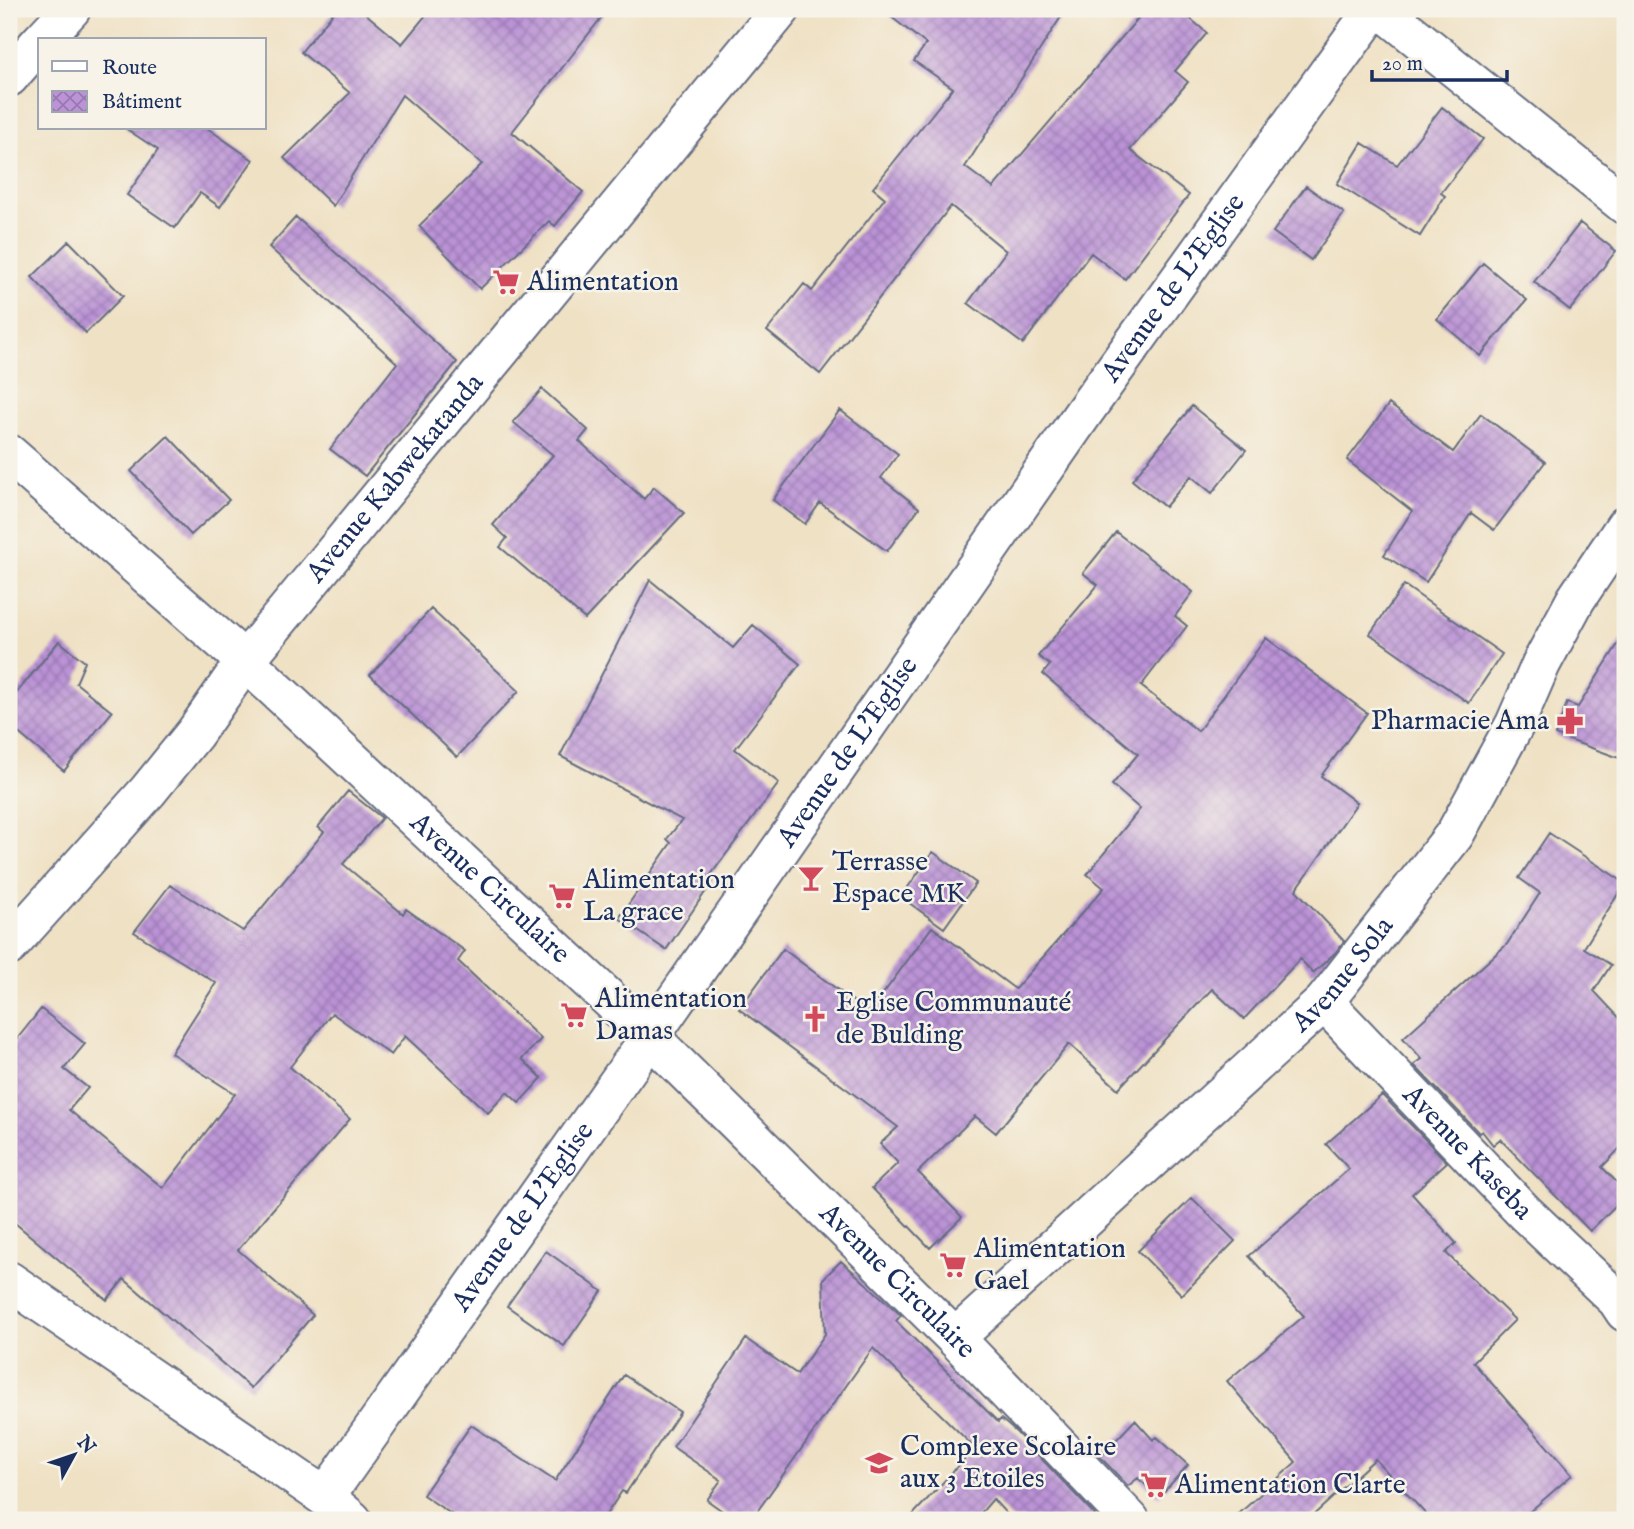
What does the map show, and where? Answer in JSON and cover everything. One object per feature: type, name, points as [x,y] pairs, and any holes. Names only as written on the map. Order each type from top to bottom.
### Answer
[{"type":"street","points":[[44,38],[71,9]]},
{"type":"street","name":"Avenue Kabwekatanda","points":[[9,946],[148,791],[195,733],[245,661],[781,9]]},
{"type":"street","name":"Avenue de L'Eglise","points":[[338,1508],[650,1037],[1084,412],[1374,9]]},
{"type":"street","points":[[1381,9],[1625,205]]},
{"type":"street","points":[[9,76],[38,44]]},
{"type":"street","name":"Avenue Circulaire","points":[[9,454],[245,661],[650,1037],[955,1338],[1130,1520]]},
{"type":"street","name":"Avenue Sola","points":[[955,1338],[1324,1002],[1455,834],[1515,724],[1541,664],[1576,599],[1625,526]]},
{"type":"street","name":"Avenue Kaseba","points":[[1324,1002],[1524,1212],[1622,1300]]},
{"type":"street","points":[[9,1281],[338,1508]]},
{"type":"building","points":[[336,9],[360,9],[402,44],[431,9],[608,9],[512,132],[583,192],[555,226],[549,221],[480,289],[419,226],[482,164],[402,95],[333,206],[284,158],[350,93],[301,52]]},
{"type":"building","points":[[881,9],[1066,9],[965,167],[993,188],[1146,9],[1179,9],[1207,33],[1175,71],[1188,82],[1130,150],[1189,195],[1125,279],[1091,253],[1023,344],[968,303],[1006,251],[951,206],[820,374],[767,331],[804,284],[812,291],[885,198],[873,188],[953,88],[914,61],[926,44]]},
{"type":"building","points":[[1442,107],[1483,139],[1441,193],[1445,196],[1420,236],[1337,184],[1362,143],[1397,165]]},
{"type":"building","points":[[128,130],[210,130],[253,160],[220,207],[200,193],[175,228],[127,195],[158,150]]},
{"type":"building","points":[[1306,186],[1344,213],[1311,260],[1273,232]]},
{"type":"building","points":[[296,217],[457,362],[365,476],[330,449],[397,363],[269,247]]},
{"type":"building","points":[[1580,223],[1616,251],[1570,310],[1534,282]]},
{"type":"building","points":[[69,241],[123,296],[86,333],[32,277]]},
{"type":"building","points":[[1483,263],[1527,300],[1480,356],[1437,319]]},
{"type":"building","points":[[542,389],[588,430],[579,441],[644,499],[654,487],[684,513],[585,619],[500,547],[507,538],[493,525],[553,455],[513,422]]},
{"type":"building","points":[[1389,404],[1453,452],[1481,414],[1545,462],[1494,530],[1471,513],[1426,582],[1384,555],[1412,511],[1347,460]]},
{"type":"building","points":[[1192,406],[1246,450],[1212,493],[1191,476],[1165,507],[1132,480]]},
{"type":"building","points":[[840,410],[898,454],[881,478],[919,508],[887,551],[820,503],[805,524],[773,500]]},
{"type":"building","points":[[168,436],[229,500],[191,535],[131,471]]},
{"type":"building","points":[[1116,532],[1193,592],[1175,616],[1187,626],[1141,686],[1198,731],[1266,638],[1367,713],[1321,776],[1357,803],[1296,890],[1344,941],[1313,973],[1300,959],[1244,1019],[1212,989],[1118,1089],[1069,1044],[996,1133],[975,1116],[918,1172],[962,1217],[930,1248],[872,1188],[898,1163],[880,1144],[898,1127],[739,1009],[783,949],[869,1013],[932,927],[1015,989],[1104,888],[1087,874],[1140,809],[1112,785],[1138,754],[1043,674],[1050,665],[1038,656],[1098,585],[1083,573]]},
{"type":"building","points":[[650,580],[733,648],[753,625],[800,664],[735,749],[779,783],[707,880],[712,882],[666,950],[619,918],[671,843],[667,839],[682,820],[560,756]]},
{"type":"building","points":[[1404,585],[1502,654],[1469,703],[1370,634]]},
{"type":"building","points":[[431,609],[519,691],[457,757],[370,675]]},
{"type":"building","points":[[1625,633],[1625,760],[1555,735],[1567,703],[1578,707]]},
{"type":"building","points":[[59,641],[85,662],[76,683],[112,712],[64,771],[9,725],[9,702]]},
{"type":"building","points":[[348,791],[382,818],[343,864],[403,914],[406,909],[465,951],[458,961],[541,1039],[522,1059],[542,1078],[519,1103],[507,1092],[488,1113],[405,1036],[391,1055],[332,1013],[290,1067],[350,1119],[238,1250],[313,1315],[251,1388],[124,1279],[107,1300],[9,1218],[9,1049],[41,1009],[85,1044],[64,1069],[88,1088],[69,1110],[163,1188],[235,1094],[171,1053],[216,983],[134,932],[170,885],[243,931],[324,832],[318,827]]},
{"type":"building","points":[[1549,833],[1625,883],[1584,948],[1611,965],[1594,991],[1625,1024],[1625,1143],[1602,1167],[1625,1191],[1625,1196],[1590,1231],[1500,1139],[1493,1145],[1482,1131],[1479,1133],[1414,1065],[1422,1059],[1403,1038],[1507,944],[1540,893],[1519,878]]},
{"type":"building","points":[[933,852],[976,883],[944,928],[901,897]]},
{"type":"building","points":[[1382,1095],[1447,1162],[1412,1194],[1456,1243],[1446,1253],[1515,1320],[1473,1362],[1572,1475],[1520,1520],[1431,1520],[1375,1459],[1308,1520],[1232,1520],[1296,1462],[1227,1381],[1304,1316],[1249,1256],[1349,1169],[1326,1144]]},
{"type":"building","points":[[1192,1198],[1235,1241],[1182,1295],[1138,1251]]},
{"type":"building","points":[[546,1251],[602,1291],[564,1346],[507,1306]]},
{"type":"building","points":[[841,1261],[901,1315],[896,1321],[998,1422],[1001,1419],[1016,1432],[1095,1515],[1090,1520],[1012,1520],[993,1499],[975,1520],[908,1520],[975,1448],[873,1348],[751,1520],[735,1520],[707,1500],[721,1480],[673,1447],[746,1339],[797,1374],[825,1334],[823,1279]]},
{"type":"building","points":[[624,1375],[680,1412],[626,1493],[622,1491],[606,1515],[613,1520],[460,1520],[423,1495],[471,1425],[555,1481]]},
{"type":"building","points":[[1135,1420],[1153,1440],[1157,1437],[1188,1465],[1159,1497],[1138,1478],[1128,1486],[1100,1457]]},
{"type":"place","name":"Alimentation","points":[[506,282]]},
{"type":"place","name":"Pharmacie Ama","points":[[1570,721]]},
{"type":"place","name":"Terrasse Espace MK","points":[[811,878]]},
{"type":"place","name":"Alimentation La grace","points":[[562,896]]},
{"type":"place","name":"Alimentation Damas","points":[[574,1015]]},
{"type":"place","name":"Eglise Communauté de Bulding","points":[[815,1019]]},
{"type":"place","name":"Alimentation Gael","points":[[953,1265]]},
{"type":"place","name":"Complexe Scolaire aux 3 Etoiles","points":[[879,1463]]},
{"type":"place","name":"Alimentation Clarte","points":[[1154,1485]]}]
